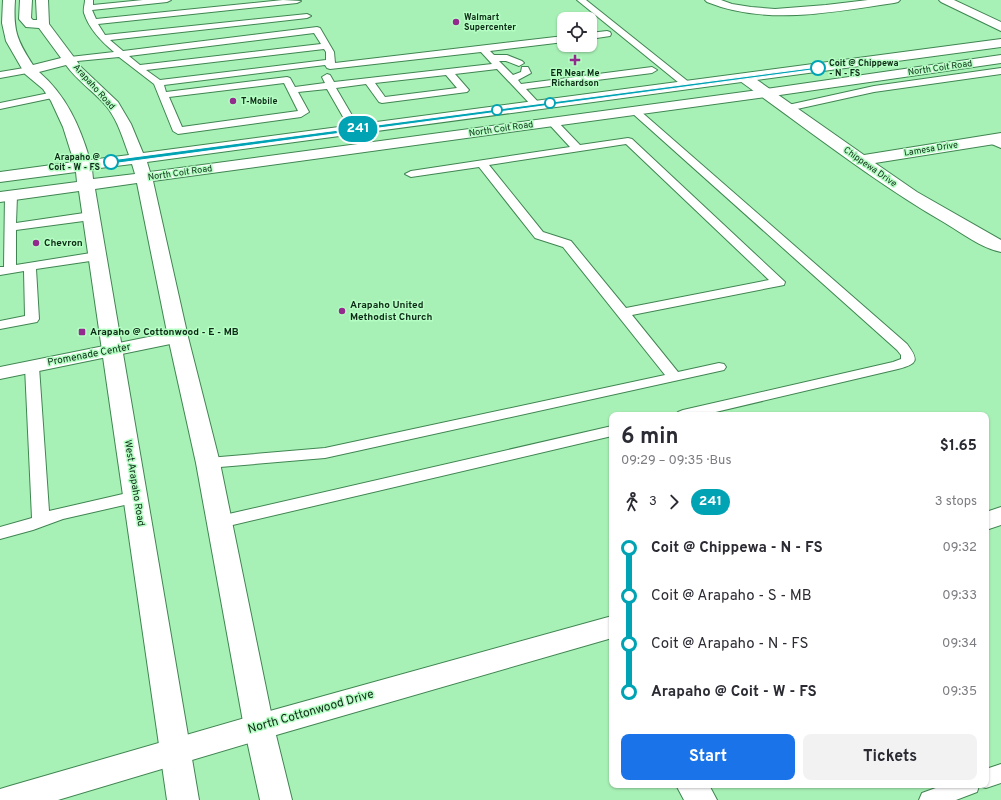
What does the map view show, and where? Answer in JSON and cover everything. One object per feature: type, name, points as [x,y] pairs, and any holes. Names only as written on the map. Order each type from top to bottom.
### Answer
[{"type":"main road","points":[[9,0],[4,26],[13,44],[30,70],[54,95],[75,135],[83,166]]},
{"type":"main road","points":[[26,0],[25,19],[30,24],[43,24],[42,0]]},
{"type":"main road","points":[[711,0],[738,8],[780,12],[894,0]]},
{"type":"main road","points":[[946,0],[1001,27]]},
{"type":"main road","name":"Arapaho Road","points":[[43,24],[77,71],[113,105],[124,124],[138,158],[144,178]]},
{"type":"main road","name":"North Coit Road","points":[[0,177],[1001,43]]},
{"type":"main road","name":"North Coit Road","points":[[5,197],[766,94],[1001,59]]},
{"type":"main road","points":[[30,70],[70,60]]},
{"type":"main road","name":"Chippewa Drive","points":[[745,78],[911,196],[1001,247]]},
{"type":"main road","points":[[536,105],[552,122]]},
{"type":"main road","name":"Lamesa Drive","points":[[862,160],[998,141]]},
{"type":"main road","name":"West Arapaho Road","points":[[83,166],[183,800]]},
{"type":"main road","points":[[144,178],[178,337],[208,463],[259,727],[276,800]]},
{"type":"main road","name":"Promenade Center","points":[[0,373],[178,337]]},
{"type":"main road","points":[[989,520],[1001,516]]},
{"type":"main road","name":"North Cottonwood Drive","points":[[10,800],[259,727],[609,633]]},
{"type":"main road","points":[[694,788],[701,800]]},
{"type":"lane","points":[[164,94],[286,80],[304,112],[296,115],[178,131],[164,94],[158,83],[103,38],[93,22],[89,4],[167,0]]},
{"type":"lane","points":[[93,22],[297,0],[330,52],[330,64],[327,76],[330,85],[355,129]]},
{"type":"lane","points":[[581,0],[687,85]]},
{"type":"lane","points":[[103,38],[307,16]]},
{"type":"lane","points":[[70,60],[317,30]]},
{"type":"lane","points":[[597,35],[608,34]]},
{"type":"lane","points":[[158,83],[557,40]]},
{"type":"lane","points":[[138,68],[326,46]]},
{"type":"lane","points":[[483,49],[536,105]]},
{"type":"lane","points":[[492,58],[507,58],[522,66],[526,73],[512,79]]},
{"type":"lane","points":[[292,90],[499,66]]},
{"type":"lane","points":[[0,75],[30,70]]},
{"type":"lane","points":[[520,88],[652,70]]},
{"type":"lane","points":[[788,108],[874,89],[1001,71]]},
{"type":"lane","points":[[369,81],[382,100],[464,90],[449,72]]},
{"type":"lane","points":[[0,106],[54,95]]},
{"type":"lane","points":[[635,111],[896,342],[908,355],[908,361],[898,365],[696,412]]},
{"type":"lane","points":[[552,122],[577,148]]},
{"type":"lane","points":[[411,174],[628,140],[779,282],[623,313]]},
{"type":"lane","points":[[482,163],[538,235],[567,244],[675,377]]},
{"type":"lane","points":[[5,197],[10,227],[5,270],[97,256]]},
{"type":"lane","points":[[10,227],[91,216]]},
{"type":"lane","points":[[0,325],[32,319],[30,266]]},
{"type":"lane","points":[[32,367],[40,521]]},
{"type":"lane","points":[[208,463],[325,453],[718,367]]},
{"type":"lane","points":[[220,522],[609,433]]},
{"type":"lane","points":[[0,533],[27,526],[59,514],[136,497]]},
{"type":"lane","points":[[989,778],[1001,773]]},
{"type":"lane","points":[[930,800],[961,788]]},
{"type":"bus line","name":"241","points":[[111,162],[818,68]]},
{"type":"place","name":"Walmart Supercenter","points":[[456,22]]},
{"type":"place","name":"ER Near Me Richardson","points":[[575,60]]},
{"type":"place","name":"Coit @ Chippewa - N - FS","points":[[818,68]]},
{"type":"place","name":"T-Mobile","points":[[233,101]]},
{"type":"place","name":"Arapaho @ Coit - W - FS","points":[[111,162]]},
{"type":"place","name":"Chevron","points":[[36,243]]},
{"type":"place","name":"Arapaho United Methodist Church","points":[[342,311]]},
{"type":"place","name":"Arapaho @ Cottonwood - E - MB","points":[[82,332]]}]
